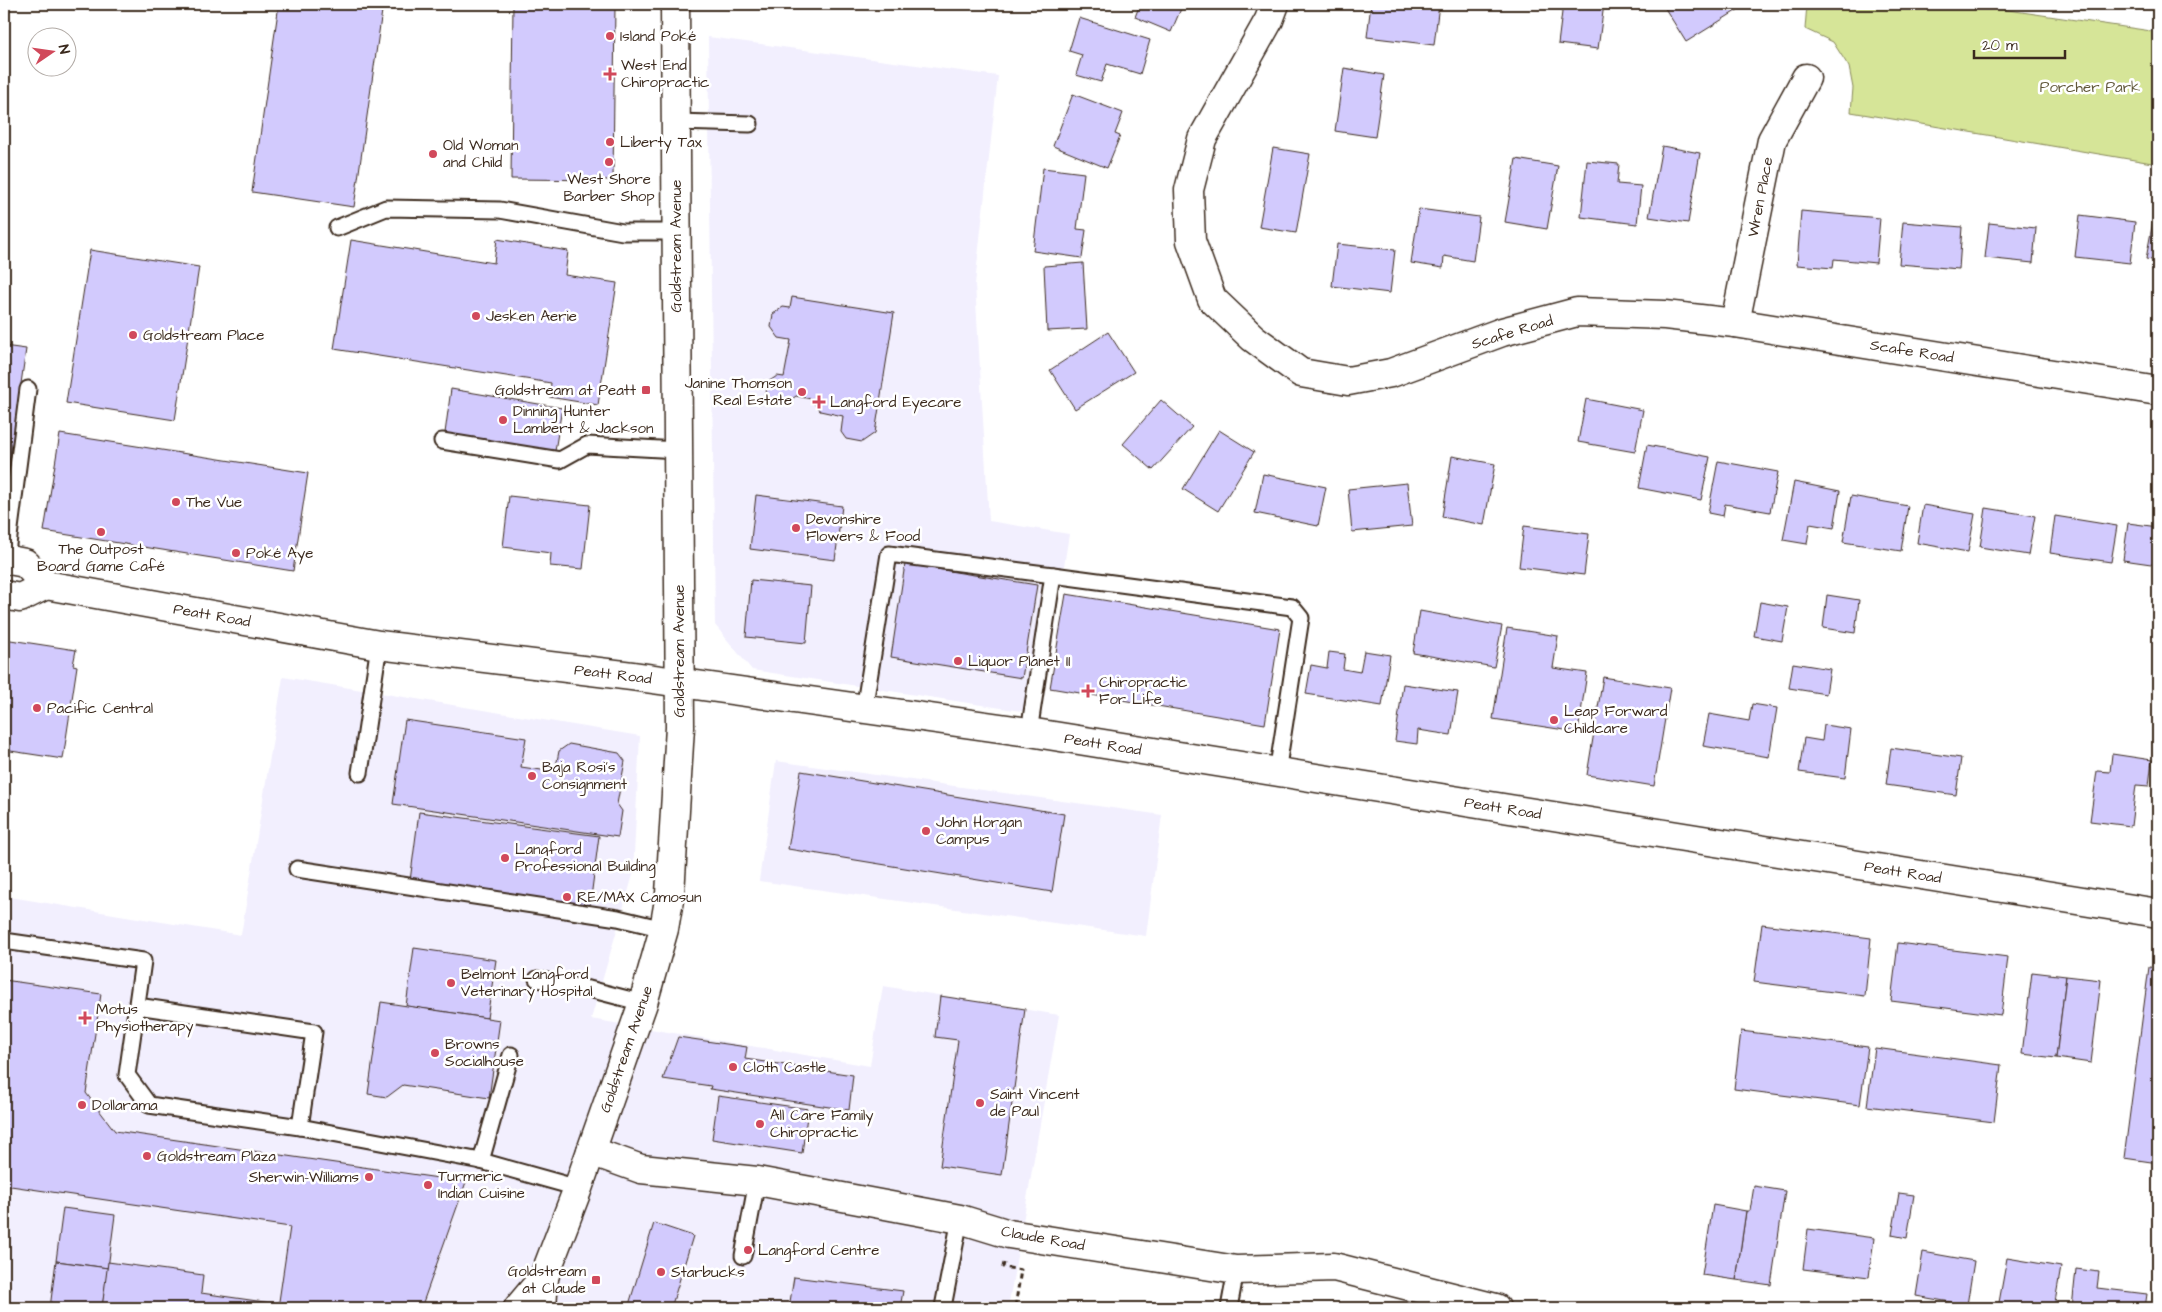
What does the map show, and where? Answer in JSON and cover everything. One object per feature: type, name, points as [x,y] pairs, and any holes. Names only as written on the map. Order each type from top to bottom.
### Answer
[{"type":"street","name":"Goldstream Avenue","points":[[542,1308],[544,1277],[578,1188],[643,1003],[664,929],[670,894],[680,727],[675,232],[675,4]]},
{"type":"street","name":"Scafe Road","points":[[1274,4],[1269,20],[1202,140],[1189,190],[1191,241],[1212,299],[1253,338],[1301,373],[1348,380],[1391,373],[1502,332],[1577,312],[1665,315],[1735,323],[2158,391]]},
{"type":"street","name":"Wren Place","points":[[1735,323],[1772,140],[1806,78]]},
{"type":"street","points":[[4,595],[20,598],[46,585],[25,563],[5,560]]},
{"type":"street","name":"Peatt Road","points":[[46,585],[379,645],[679,683],[1029,732],[2158,913]]},
{"type":"street","name":"Claude Road","points":[[591,1151],[641,1169],[757,1181],[960,1219],[1009,1234],[1236,1270],[1334,1267],[1496,1308]]},
{"type":"street","name":"Goldstream Avenue","points":[[518,1308],[544,1277]]},
{"type":"lane","points":[[675,122],[750,124]]},
{"type":"lane","points":[[336,228],[386,208],[500,210],[623,232],[675,232]]},
{"type":"lane","points":[[5,560],[28,389]]},
{"type":"lane","points":[[442,441],[560,460],[588,445],[678,450]]},
{"type":"lane","points":[[864,710],[889,554],[1292,607],[1301,618],[1276,772]]},
{"type":"lane","points":[[1029,732],[1053,575]]},
{"type":"lane","points":[[360,773],[379,645]]},
{"type":"lane","points":[[297,869],[618,918],[664,929]]},
{"type":"lane","points":[[4,941],[143,961],[126,1074],[149,1105],[300,1127],[481,1161],[578,1188]]},
{"type":"lane","points":[[537,979],[589,989],[643,1003]]},
{"type":"lane","points":[[136,1006],[314,1032],[300,1127]]},
{"type":"lane","points":[[481,1161],[512,1055]]},
{"type":"lane","points":[[743,1256],[757,1181]]},
{"type":"lane","points":[[943,1307],[960,1219]]},
{"type":"lane","points":[[1229,1308],[1236,1270]]},
{"type":"path","points":[[1004,1261],[1003,1267],[1021,1270],[1015,1308]]},
{"type":"shaded area","points":[[708,37],[998,76],[975,284],[989,521],[1069,534],[1041,714],[752,670],[715,625]]},
{"type":"shaded area","points":[[283,677],[640,736],[633,875],[591,1019],[870,1066],[883,986],[1059,1015],[1008,1308],[4,1308],[4,896],[241,935]]},
{"type":"shaded area","points":[[776,761],[1162,815],[1146,936],[759,881]]},
{"type":"green space","name":"Porcher Park","points":[[1807,4],[1967,4],[2158,32],[2158,164],[1851,112],[1853,88],[1849,67],[1833,42],[1805,29]]},
{"type":"building","points":[[279,4],[383,4],[354,207],[252,192]]},
{"type":"building","points":[[513,4],[615,4],[613,180],[511,179]]},
{"type":"building","points":[[1140,4],[1183,4],[1171,32],[1135,17]]},
{"type":"building","points":[[1371,4],[1439,4],[1434,45],[1367,37]]},
{"type":"building","points":[[1563,4],[1604,4],[1598,49],[1558,44]]},
{"type":"building","points":[[1742,4],[1744,6],[1686,42],[1663,5]]},
{"type":"building","points":[[1079,18],[1150,40],[1140,74],[1107,64],[1101,82],[1076,75],[1082,55],[1069,51]]},
{"type":"building","points":[[1344,68],[1384,75],[1375,137],[1335,131]]},
{"type":"building","points":[[1073,94],[1123,113],[1115,134],[1120,136],[1107,168],[1053,146]]},
{"type":"building","points":[[1662,146],[1700,153],[1688,223],[1649,217]]},
{"type":"building","points":[[1273,148],[1310,154],[1296,233],[1259,227]]},
{"type":"building","points":[[1516,159],[1558,166],[1547,229],[1505,222]]},
{"type":"building","points":[[1587,161],[1619,164],[1617,184],[1641,186],[1637,224],[1581,217]]},
{"type":"building","points":[[1043,168],[1084,173],[1077,229],[1086,230],[1082,258],[1033,251]]},
{"type":"building","points":[[1419,209],[1479,217],[1473,261],[1444,256],[1443,268],[1411,263]]},
{"type":"building","points":[[1801,211],[1880,218],[1876,263],[1834,259],[1833,268],[1797,265]]},
{"type":"building","points":[[2080,215],[2135,222],[2130,263],[2075,257]]},
{"type":"building","points":[[2153,221],[2158,222],[2158,261],[2146,259]]},
{"type":"building","points":[[1903,222],[1962,227],[1959,269],[1899,264]]},
{"type":"building","points":[[1989,223],[2036,228],[2033,263],[1985,258]]},
{"type":"building","name":"Jesken Aerie","points":[[497,239],[568,251],[565,275],[617,283],[598,405],[549,397],[551,383],[334,349],[351,240],[494,263]]},
{"type":"building","points":[[1337,244],[1395,250],[1390,293],[1332,286]]},
{"type":"building","name":"Goldstream Place","points":[[90,250],[199,267],[175,420],[66,403]]},
{"type":"building","points":[[1083,263],[1087,329],[1047,331],[1044,266]]},
{"type":"building","points":[[792,297],[894,313],[875,433],[862,442],[846,439],[841,432],[843,416],[820,411],[811,399],[796,396],[785,404],[772,402],[766,394],[768,382],[777,376],[784,377],[791,340],[779,338],[771,327],[773,314],[783,307],[790,308]]},
{"type":"building","points":[[1108,332],[1134,372],[1075,409],[1050,370]]},
{"type":"building","points":[[4,346],[26,349],[4,501]]},
{"type":"building","name":"Dinning Hunter Lambert & Jackson","points":[[451,389],[562,408],[555,451],[445,433]]},
{"type":"building","points":[[1586,399],[1643,410],[1635,452],[1578,442]]},
{"type":"building","points":[[1161,400],[1192,427],[1153,470],[1123,444]]},
{"type":"building","points":[[1219,430],[1254,452],[1218,511],[1183,489]]},
{"type":"building","name":"The Vue","points":[[60,434],[308,473],[293,571],[44,531]]},
{"type":"building","points":[[1647,445],[1710,457],[1701,500],[1639,488]]},
{"type":"building","points":[[1452,456],[1495,464],[1484,525],[1442,517]]},
{"type":"building","points":[[1718,461],[1778,472],[1770,512],[1725,504],[1723,516],[1708,513]]},
{"type":"building","points":[[1263,474],[1326,487],[1318,526],[1255,513]]},
{"type":"building","points":[[1794,482],[1840,491],[1834,528],[1810,524],[1807,544],[1783,540]]},
{"type":"building","points":[[1407,483],[1412,526],[1352,532],[1348,489]]},
{"type":"building","name":"Devonshire Flowers & Food","points":[[756,495],[842,506],[835,560],[750,549]]},
{"type":"building","points":[[509,496],[590,505],[583,569],[550,566],[551,553],[503,547]]},
{"type":"building","points":[[1851,496],[1908,506],[1901,551],[1843,542]]},
{"type":"building","points":[[1923,505],[1975,514],[1968,552],[1917,543]]},
{"type":"building","points":[[1986,508],[2035,516],[2028,555],[1980,547]]},
{"type":"building","points":[[2055,516],[2117,526],[2111,562],[2050,553]]},
{"type":"building","points":[[2128,523],[2158,527],[2158,565],[2123,560]]},
{"type":"building","points":[[1524,526],[1589,534],[1584,575],[1519,567]]},
{"type":"building","points":[[905,564],[1037,585],[1022,678],[891,657]]},
{"type":"building","points":[[751,580],[811,586],[806,643],[746,637]]},
{"type":"building","points":[[1066,594],[1280,629],[1265,724],[1050,688]]},
{"type":"building","points":[[1827,595],[1859,600],[1855,633],[1823,628]]},
{"type":"building","points":[[1760,602],[1788,607],[1782,641],[1754,636]]},
{"type":"building","points":[[1420,611],[1502,626],[1494,667],[1413,653]]},
{"type":"building","points":[[1507,628],[1558,636],[1553,668],[1587,673],[1578,732],[1493,719]]},
{"type":"building","name":"Pacific Central","points":[[4,639],[76,650],[73,665],[77,666],[63,759],[4,750]]},
{"type":"building","points":[[1364,651],[1390,655],[1382,706],[1306,694],[1311,665],[1327,668],[1329,652],[1345,654],[1343,669],[1360,672]]},
{"type":"building","points":[[1793,663],[1830,669],[1826,694],[1789,688]]},
{"type":"building","points":[[1603,677],[1670,688],[1654,786],[1587,775]]},
{"type":"building","points":[[1403,684],[1458,692],[1451,735],[1418,730],[1417,744],[1395,741]]},
{"type":"building","points":[[1752,704],[1777,708],[1769,757],[1703,746],[1709,714],[1749,721]]},
{"type":"building","points":[[405,720],[526,738],[521,767],[555,772],[559,751],[569,744],[619,753],[625,761],[617,804],[622,811],[618,837],[393,804]]},
{"type":"building","points":[[1824,725],[1851,729],[1845,778],[1799,772],[1804,738],[1822,741]]},
{"type":"building","points":[[1891,748],[1961,758],[1956,795],[1886,785]]},
{"type":"building","points":[[2112,754],[2152,760],[2149,786],[2136,785],[2131,826],[2090,821],[2097,771],[2110,772]]},
{"type":"building","name":"John Horgan Campus","points":[[801,771],[1064,814],[1052,892],[788,849]]},
{"type":"building","name":"Langford Professional Building","points":[[419,812],[599,836],[590,905],[410,881]]},
{"type":"building","points":[[1762,924],[1871,938],[1865,996],[1754,982]]},
{"type":"building","points":[[1898,943],[2008,957],[2001,1015],[1891,1001]]},
{"type":"building","name":"Belmont Langford Veterinary Hospital","points":[[414,948],[496,960],[487,1018],[406,1006]]},
{"type":"building","points":[[2149,967],[2158,968],[2158,1163],[2124,1158]]},
{"type":"building","points":[[2032,972],[2066,976],[2056,1058],[2022,1054]]},
{"type":"building","points":[[2066,976],[2101,980],[2091,1063],[2056,1058]]},
{"type":"building","name":"Goldstream Plaza","points":[[4,980],[101,994],[86,1093],[115,1131],[466,1182],[421,1308],[278,1308],[290,1227],[4,1185]]},
{"type":"building","name":"Saint Vincent de Paul","points":[[940,996],[1025,1009],[1002,1175],[940,1166],[958,1040],[935,1037]]},
{"type":"building","name":"Browns Socialhouse","points":[[381,1002],[500,1020],[489,1098],[403,1085],[387,1097],[368,1094]]},
{"type":"building","points":[[1741,1031],[1868,1047],[1860,1105],[1734,1089]]},
{"type":"building","name":"Cloth Castle","points":[[678,1037],[747,1047],[745,1059],[853,1075],[849,1110],[710,1089],[711,1086],[663,1079]]},
{"type":"building","points":[[1875,1048],[2001,1065],[1994,1122],[1867,1106]]},
{"type":"building","name":"All Care Family Chiropractic","points":[[718,1096],[808,1109],[802,1153],[712,1139]]},
{"type":"building","points":[[1754,1186],[1785,1191],[1771,1285],[1736,1280],[1746,1211],[1750,1211]]},
{"type":"building","points":[[1899,1193],[1914,1195],[1907,1238],[1892,1235]]},
{"type":"building","points":[[1713,1205],[1746,1211],[1736,1280],[1702,1275]]},
{"type":"building","points":[[63,1208],[115,1215],[108,1268],[56,1261]]},
{"type":"building","name":"Starbucks","points":[[654,1223],[693,1236],[671,1308],[628,1308]]},
{"type":"building","points":[[1808,1229],[1874,1238],[1869,1277],[1803,1269]]},
{"type":"building","points":[[1923,1252],[1974,1261],[1967,1305],[1916,1296]]},
{"type":"building","points":[[2007,1258],[2061,1267],[2054,1308],[1998,1308]]},
{"type":"building","points":[[56,1261],[108,1268],[102,1308],[50,1308]]},
{"type":"building","points":[[108,1262],[203,1275],[201,1293],[278,1304],[278,1308],[102,1308]]},
{"type":"building","points":[[2076,1269],[2099,1272],[2097,1288],[2147,1294],[2145,1308],[2072,1308]]},
{"type":"building","points":[[794,1277],[903,1291],[900,1308],[789,1308]]},
{"type":"place","name":"Island Poké","points":[[610,36]]},
{"type":"place","name":"West End Chiropractic","points":[[610,74]]},
{"type":"place","name":"Liberty Tax","points":[[610,142]]},
{"type":"place","name":"Old Woman and Child","points":[[433,154]]},
{"type":"place","name":"West Shore Barber Shop","points":[[609,162]]},
{"type":"place","name":"Jesken Aerie","points":[[476,316]]},
{"type":"place","name":"Goldstream Place","points":[[133,335]]},
{"type":"place","name":"Goldstream at Peatt","points":[[646,390]]},
{"type":"place","name":"Janine Thomson Real Estate","points":[[802,392]]},
{"type":"place","name":"Langford Eyecare","points":[[819,402]]},
{"type":"place","name":"Dinning Hunter Lambert & Jackson","points":[[503,420]]},
{"type":"place","name":"The Vue","points":[[176,502]]},
{"type":"place","name":"Devonshire Flowers & Food","points":[[796,528]]},
{"type":"place","name":"The Outpost Board Game Café","points":[[101,532]]},
{"type":"place","name":"Poké Aye","points":[[236,553]]},
{"type":"place","name":"Liquor Planet II","points":[[958,661]]},
{"type":"place","name":"Chiropractic For Life","points":[[1088,691]]},
{"type":"place","name":"Pacific Central","points":[[37,708]]},
{"type":"place","name":"Leap Forward Childcare","points":[[1554,720]]},
{"type":"place","name":"Baja Rosi's Consignment","points":[[532,776]]},
{"type":"place","name":"John Horgan Campus","points":[[926,831]]},
{"type":"place","name":"Langford Professional Building","points":[[505,858]]},
{"type":"place","name":"RE/MAX Camosun","points":[[567,897]]},
{"type":"place","name":"Belmont Langford Veterinary Hospital","points":[[451,983]]},
{"type":"place","name":"Motus Physiotherapy","points":[[85,1018]]},
{"type":"place","name":"Browns Socialhouse","points":[[435,1053]]},
{"type":"place","name":"Cloth Castle","points":[[733,1067]]},
{"type":"place","name":"Saint Vincent de Paul","points":[[980,1103]]},
{"type":"place","name":"Dollarama","points":[[82,1105]]},
{"type":"place","name":"All Care Family Chiropractic","points":[[760,1124]]},
{"type":"place","name":"Goldstream Plaza","points":[[147,1156]]},
{"type":"place","name":"Sherwin-Williams","points":[[369,1177]]},
{"type":"place","name":"Turmeric Indian Cuisine","points":[[428,1185]]},
{"type":"place","name":"Langford Centre","points":[[748,1250]]},
{"type":"place","name":"Starbucks","points":[[661,1272]]},
{"type":"place","name":"Goldstream at Claude","points":[[596,1280]]}]
